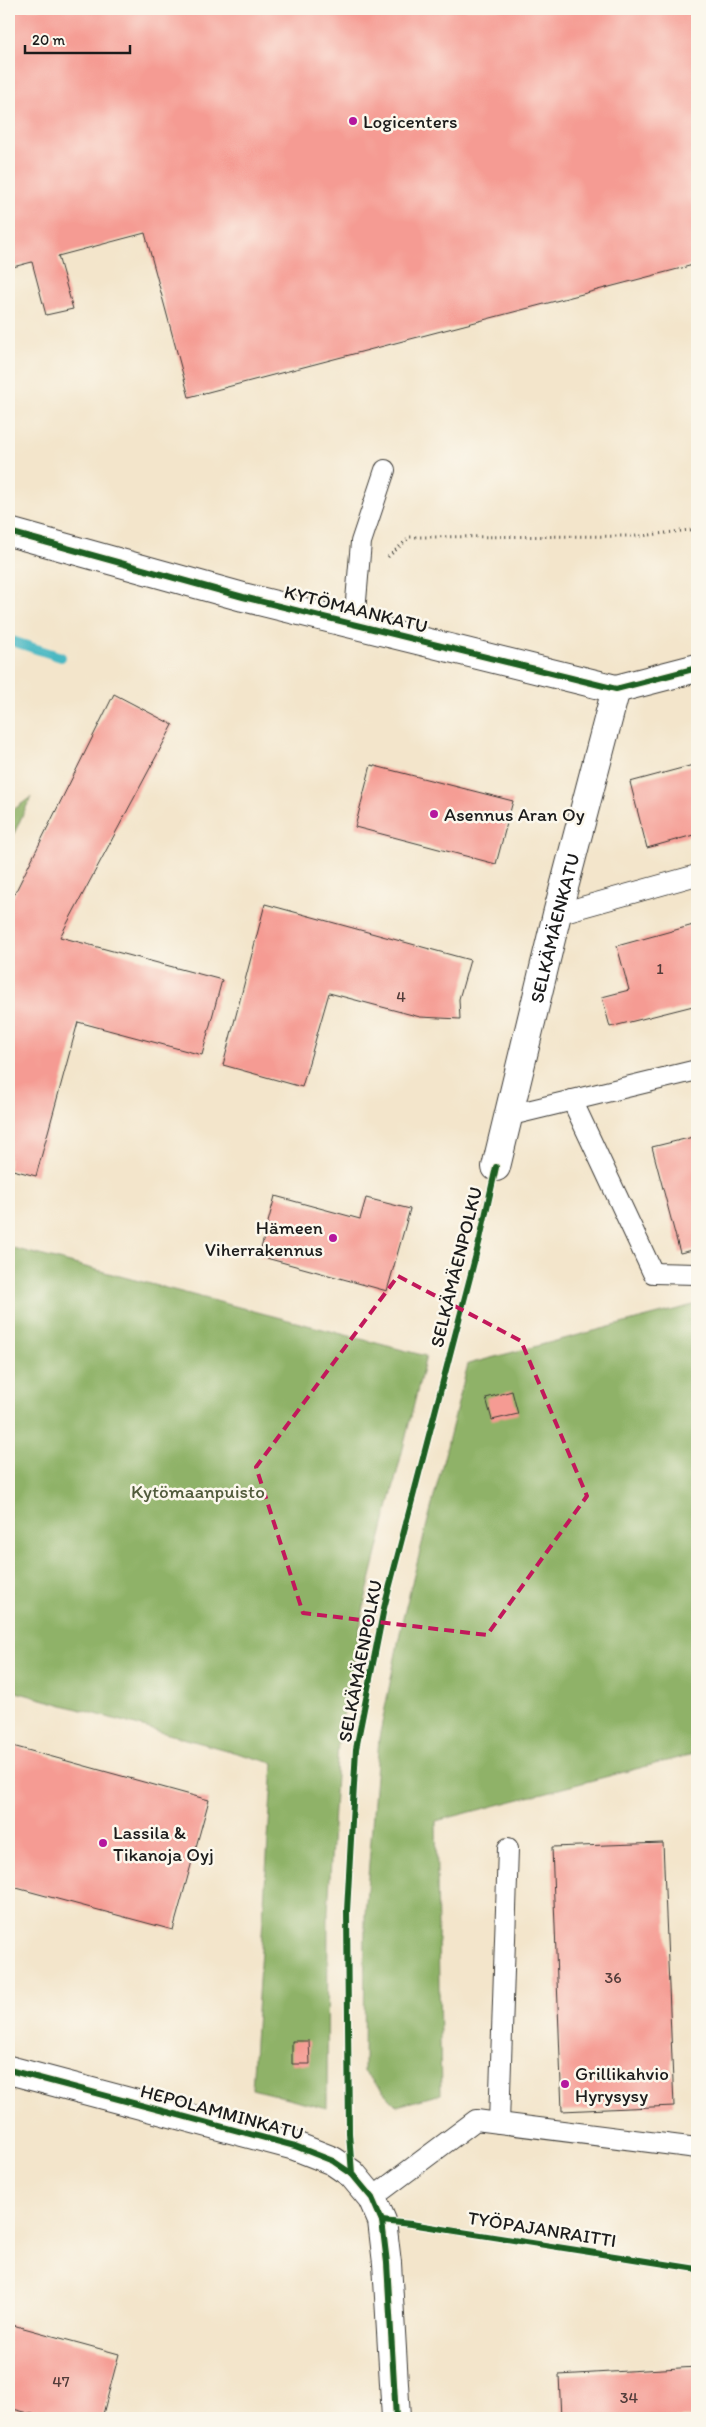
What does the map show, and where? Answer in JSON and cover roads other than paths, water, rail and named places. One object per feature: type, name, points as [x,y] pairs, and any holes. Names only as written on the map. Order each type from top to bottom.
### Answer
[{"type":"street","name":"KYTÖMAANKATU","points":[[9,532],[243,597],[616,689],[697,668]]},
{"type":"street","name":"SELKÄMÄENKATU","points":[[496,1166],[557,914],[616,689]]},
{"type":"street","name":"HEPOLAMMINKATU","points":[[9,2070],[295,2146],[339,2165],[352,2174],[372,2198],[382,2221],[387,2262],[396,2418]]},
{"type":"lane","points":[[354,624],[361,542],[384,470]]},
{"type":"lane","points":[[557,914],[697,875]]},
{"type":"lane","points":[[507,1116],[697,1070]]},
{"type":"lane","points":[[572,1100],[653,1273],[697,1274]]},
{"type":"lane","points":[[499,2123],[508,1848]]},
{"type":"lane","points":[[372,2198],[476,2120],[697,2148]]},
{"type":"waterway","points":[[9,640],[61,657]]},
{"type":"place","name":"Logicenters","points":[[353,121]]},
{"type":"place","name":"Asennus Aran Oy","points":[[434,814]]},
{"type":"place","name":"Hämeen Viherrakennus","points":[[333,1238]]},
{"type":"place","name":"Lassila & Tikanoja Oyj","points":[[103,1843]]},
{"type":"place","name":"Grillikahvio Hyrysysy","points":[[565,2084]]},
{"type":"park label","name":"Kytömaanpuisto","points":[[198,1491]]}]
